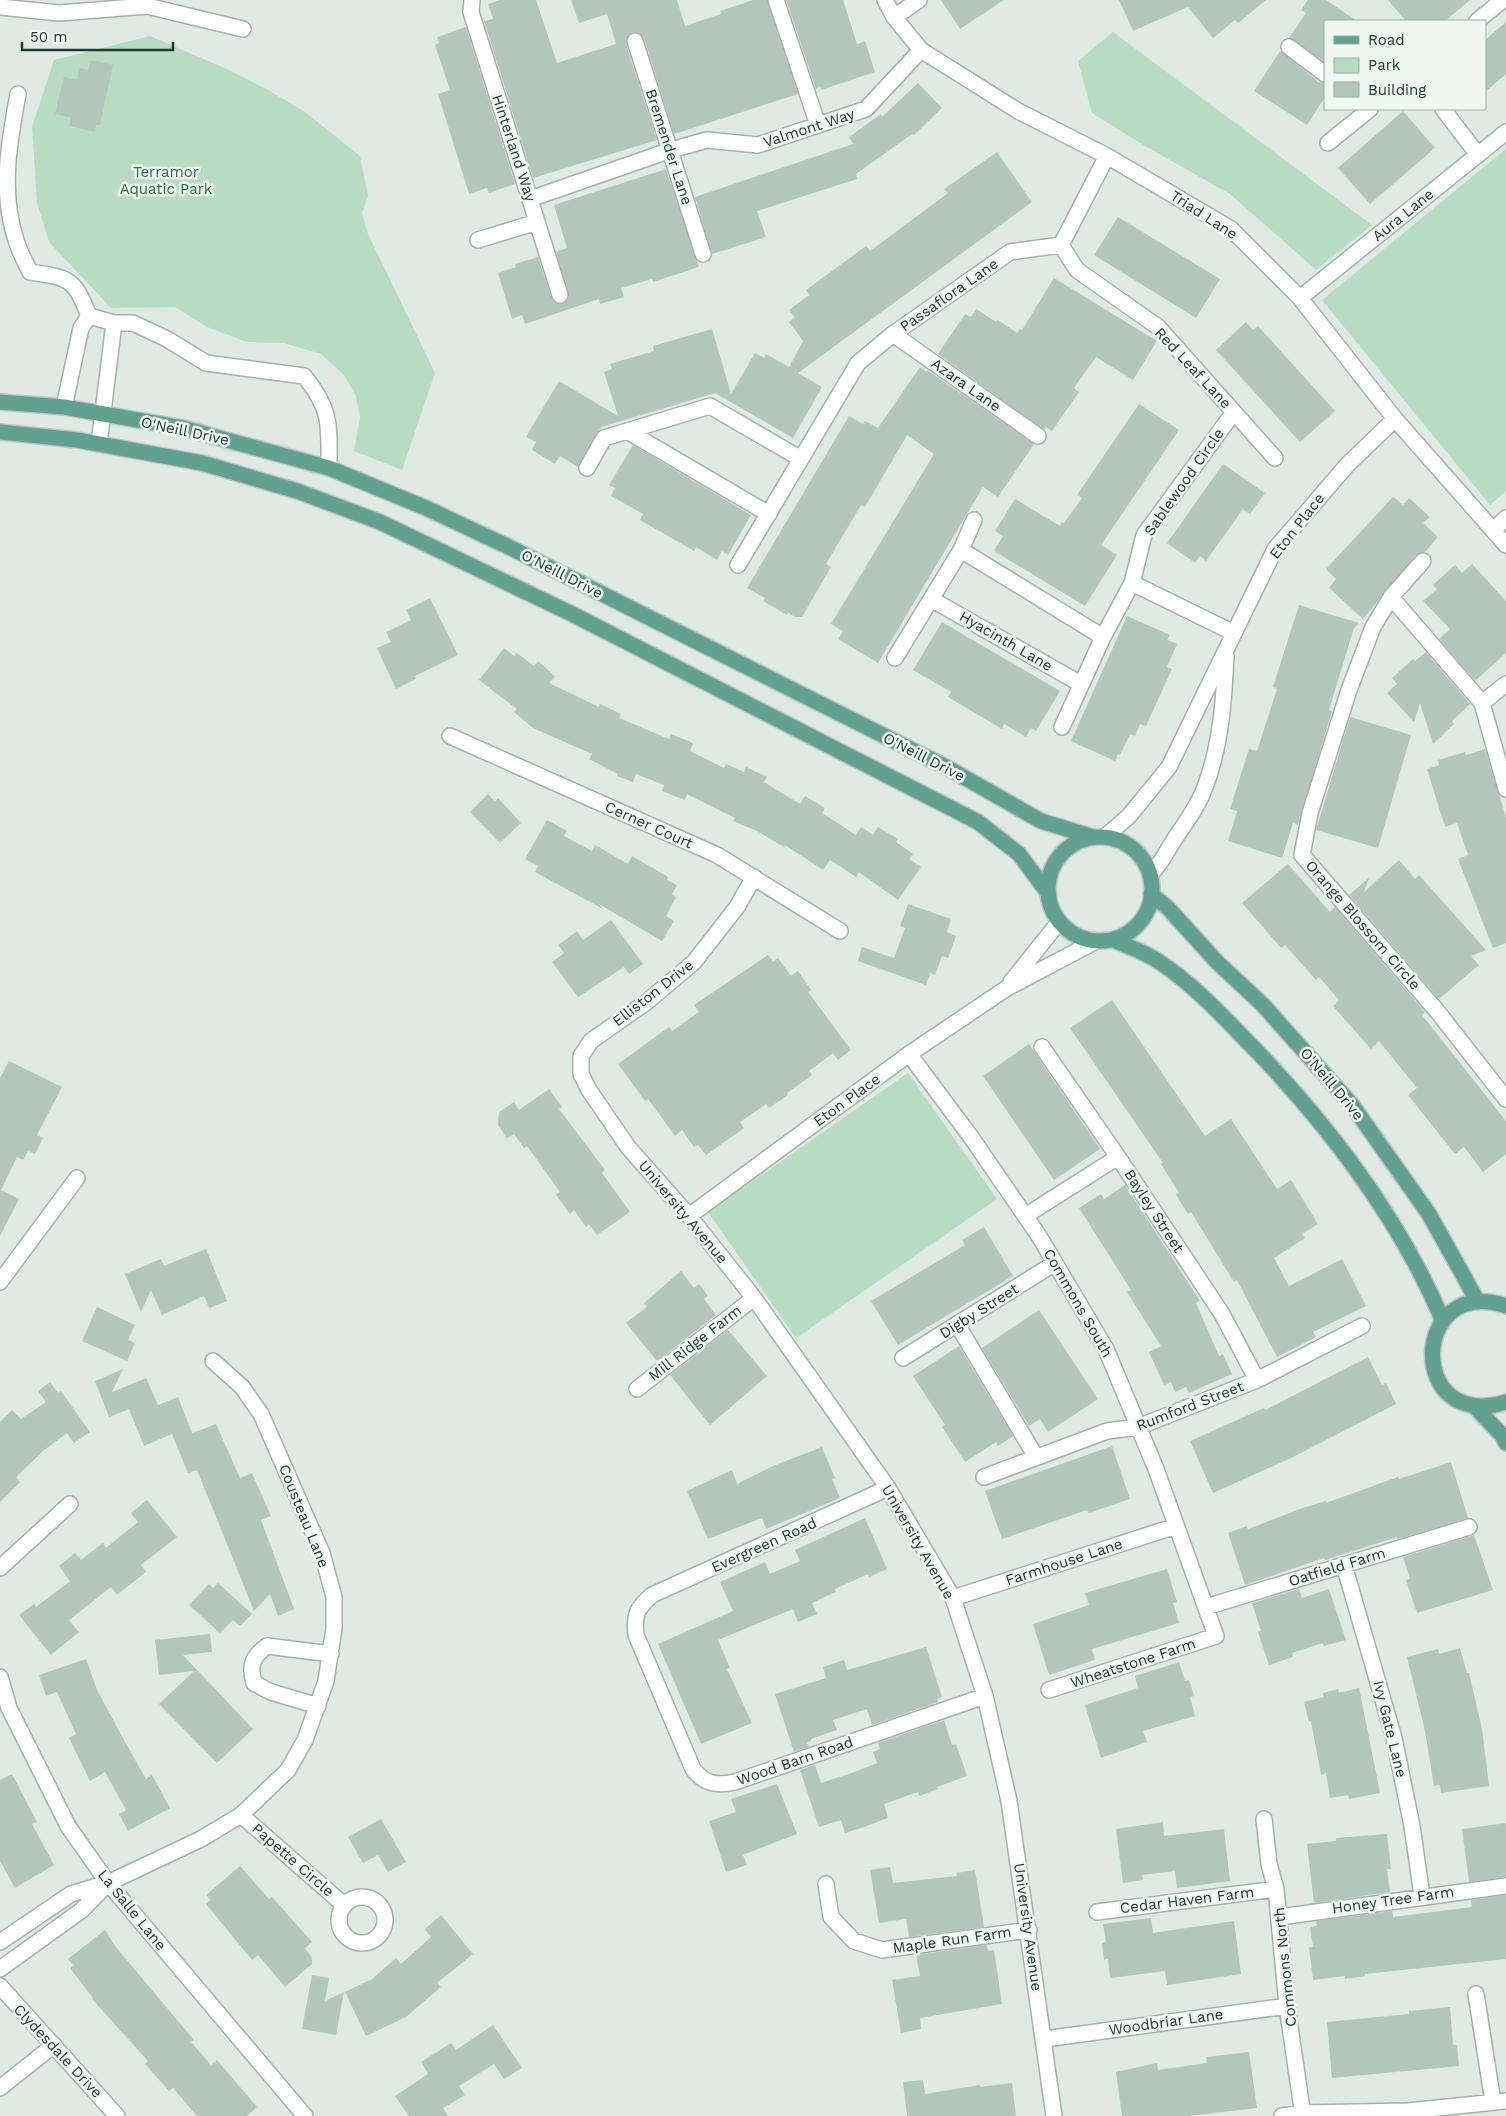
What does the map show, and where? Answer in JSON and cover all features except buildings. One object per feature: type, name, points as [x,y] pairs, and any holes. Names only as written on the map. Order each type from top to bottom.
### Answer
[{"type":"main road","name":"O'Neill Drive","points":[[0,402],[64,408],[183,428],[329,468],[426,508],[511,548],[946,767],[1041,821],[1123,842],[1133,848],[1143,859],[1150,874],[1153,889],[1146,914],[1141,922],[1129,932],[1114,940],[1096,941],[1069,932],[1058,922],[1050,906],[1048,894],[1049,875],[1056,860],[1072,845],[1099,837]]},
{"type":"main road","name":"O'Neill Drive","points":[[0,432],[99,444],[202,463],[297,491],[388,526],[572,614],[978,822],[1019,854],[1048,894]]},
{"type":"main road","name":"O'Neill Drive","points":[[1151,894],[1168,908],[1217,962],[1263,1005],[1352,1105],[1430,1214],[1478,1302]]},
{"type":"main road","name":"O'Neill Drive","points":[[1114,940],[1158,961],[1212,1005],[1262,1056],[1317,1118],[1380,1205],[1425,1278],[1443,1321]]},
{"type":"main road","points":[[1506,1306],[1493,1302],[1478,1302],[1465,1305],[1443,1321],[1434,1337],[1431,1355],[1434,1372],[1443,1388],[1457,1400],[1474,1406],[1491,1407],[1506,1402]]},
{"type":"main road","points":[[1474,1406],[1502,1435],[1506,1443]]},
{"type":"street","name":"Hinterland Way","points":[[472,0],[471,12],[560,296]]},
{"type":"street","points":[[776,0],[818,125]]},
{"type":"street","name":"Triad Lane","points":[[885,0],[894,17],[921,50],[1018,110],[1107,156],[1231,229],[1300,298],[1395,419],[1506,545]]},
{"type":"street","points":[[894,17],[919,0]]},
{"type":"street","points":[[1478,20],[1497,2]]},
{"type":"street","points":[[0,7],[59,13],[148,6],[243,29]]},
{"type":"street","name":"Bremender Lane","points":[[635,41],[703,254]]},
{"type":"street","points":[[1289,47],[1324,73]]},
{"type":"street","name":"Valmont Way","points":[[530,200],[670,150],[707,140],[758,145],[866,109],[921,50]]},
{"type":"street","points":[[18,94],[8,150],[7,199],[16,240],[30,272],[63,277],[79,292],[89,316]]},
{"type":"street","points":[[1328,144],[1369,110]]},
{"type":"street","points":[[1445,110],[1478,155]]},
{"type":"street","name":"Aura Lane","points":[[1300,298],[1506,132]]},
{"type":"street","points":[[1061,245],[1107,156]]},
{"type":"street","points":[[478,240],[537,222]]},
{"type":"street","name":"Passaflora Lane","points":[[738,565],[858,363],[893,334],[1010,252],[1061,245]]},
{"type":"street","name":"Red Leaf Lane","points":[[1061,245],[1077,270],[1158,327],[1275,458]]},
{"type":"street","points":[[89,316],[114,323],[133,323],[167,339],[206,363],[304,376],[320,396],[329,424],[329,468]]},
{"type":"street","points":[[64,408],[81,328],[89,316]]},
{"type":"street","points":[[99,444],[114,323]]},
{"type":"street","name":"Azara Lane","points":[[893,334],[1038,436]]},
{"type":"street","points":[[588,468],[604,438],[710,406],[801,459]]},
{"type":"street","name":"Sablewood Circle","points":[[1062,727],[1103,636],[1132,583],[1144,535],[1234,412]]},
{"type":"street","name":"Eton Place","points":[[1099,837],[1129,816],[1169,767],[1275,549],[1348,464],[1395,419]]},
{"type":"street","points":[[627,431],[769,514]]},
{"type":"street","points":[[1493,530],[1506,518]]},
{"type":"street","points":[[895,658],[961,550],[974,520]]},
{"type":"street","points":[[961,550],[1103,636]]},
{"type":"street","name":"Orange Blossom Circle","points":[[1423,561],[1391,596],[1373,627],[1349,690],[1310,813],[1302,855],[1437,1011],[1504,1093]]},
{"type":"street","points":[[1132,583],[1234,633]]},
{"type":"street","points":[[1391,596],[1482,703],[1506,789]]},
{"type":"street","name":"Hyacinth Lane","points":[[931,599],[1081,684]]},
{"type":"street","name":"Eton Place","points":[[1150,874],[1158,867],[1188,820],[1205,788],[1216,748],[1224,707],[1226,652]]},
{"type":"street","points":[[1482,703],[1506,684]]},
{"type":"street","name":"Cerner Court","points":[[450,736],[717,855],[840,931]]},
{"type":"street","name":"Elliston Drive","points":[[581,1056],[591,1041],[648,1001],[694,962],[737,907],[754,877]]},
{"type":"street","name":"Eton Place","points":[[1007,988],[1058,922]]},
{"type":"street","name":"Eton Place","points":[[690,1216],[909,1054],[1007,988],[1096,941]]},
{"type":"street","name":"Bayley Street","points":[[1042,1047],[1118,1157],[1222,1314],[1257,1380]]},
{"type":"street","name":"Commons South","points":[[909,1054],[971,1137],[1025,1216],[1106,1349],[1176,1526],[1216,1636]]},
{"type":"street","name":"University Avenue","points":[[581,1056],[581,1074],[588,1090],[628,1147],[690,1216],[754,1298],[888,1488],[953,1598],[984,1696],[1009,1801],[1045,2039],[1054,2116]]},
{"type":"street","points":[[1025,1216],[1118,1157]]},
{"type":"street","points":[[0,1282],[77,1178]]},
{"type":"street","name":"Digby Street","points":[[903,1358],[1055,1263]]},
{"type":"street","name":"Mill Ridge Farm","points":[[637,1389],[754,1298]]},
{"type":"street","points":[[957,1324],[1036,1457]]},
{"type":"street","name":"Rumford Street","points":[[984,1477],[1107,1431],[1138,1427],[1257,1380],[1362,1326]]},
{"type":"street","name":"Cousteau Lane","points":[[0,1942],[71,1894],[108,1883],[201,1839],[241,1815],[288,1770],[306,1740],[326,1681],[334,1628],[334,1597],[322,1553],[260,1414],[242,1388],[213,1360]]},
{"type":"street","name":"Evergreen Road","points":[[641,1604],[652,1596],[888,1488]]},
{"type":"street","points":[[0,1568],[70,1504]]},
{"type":"street","name":"Farmhouse Lane","points":[[953,1598],[1176,1526]]},
{"type":"street","name":"Oatfield Farm","points":[[1206,1607],[1468,1527]]},
{"type":"street","name":"Ivy Gate Lane","points":[[1344,1565],[1394,1738],[1412,1826],[1422,1896]]},
{"type":"street","name":"Wood Barn Road","points":[[641,1604],[634,1618],[636,1635],[692,1769],[700,1778],[713,1784],[735,1782],[984,1696]]},
{"type":"street","name":"Wheatstone Farm","points":[[1049,1690],[1216,1636]]},
{"type":"street","points":[[318,1706],[262,1688],[254,1683],[250,1670],[255,1655],[267,1646],[331,1654]]},
{"type":"street","name":"La Salle Lane","points":[[0,1677],[9,1708],[68,1826],[108,1883],[305,2116]]},
{"type":"street","name":"Papette Circle","points":[[241,1815],[344,1905]]},
{"type":"street","name":"Commons North","points":[[1264,1819],[1269,1864],[1276,1889],[1280,1917],[1287,2006],[1303,2115]]},
{"type":"street","name":"Cousteau Lane","points":[[0,1969],[82,1910],[108,1883]]},
{"type":"street","name":"Maple Run Farm","points":[[826,1884],[831,1917],[854,1941],[882,1950],[1029,1930]]},
{"type":"street","name":"Honey Tree Farm","points":[[1280,1917],[1422,1896],[1506,1886]]},
{"type":"street","name":"Cedar Haven Farm","points":[[1097,1912],[1276,1889]]},
{"type":"street","name":"Clydesdale Drive","points":[[0,1986],[117,2116]]},
{"type":"street","points":[[1282,2116],[1408,2113],[1499,2102],[1476,1994]]},
{"type":"street","name":"Woodbriar Lane","points":[[1045,2039],[1287,2006]]},
{"type":"street","points":[[0,2088],[54,2045]]},
{"type":"green space","points":[[1113,32],[1372,225],[1316,270],[1230,194],[1145,146],[1092,113],[1078,61]]},
{"type":"green space","name":"Terramor Aquatic Park","points":[[150,36],[229,70],[268,90],[305,112],[360,156],[368,196],[362,213],[368,234],[435,373],[402,470],[354,451],[360,418],[356,396],[344,375],[321,354],[284,343],[247,342],[207,327],[175,307],[111,308],[49,242],[37,203],[32,127],[54,60]]},
{"type":"green space","points":[[1506,149],[1506,491],[1490,505],[1322,300]]},
{"type":"green space","points":[[908,1073],[997,1199],[796,1338],[708,1212]]}]
